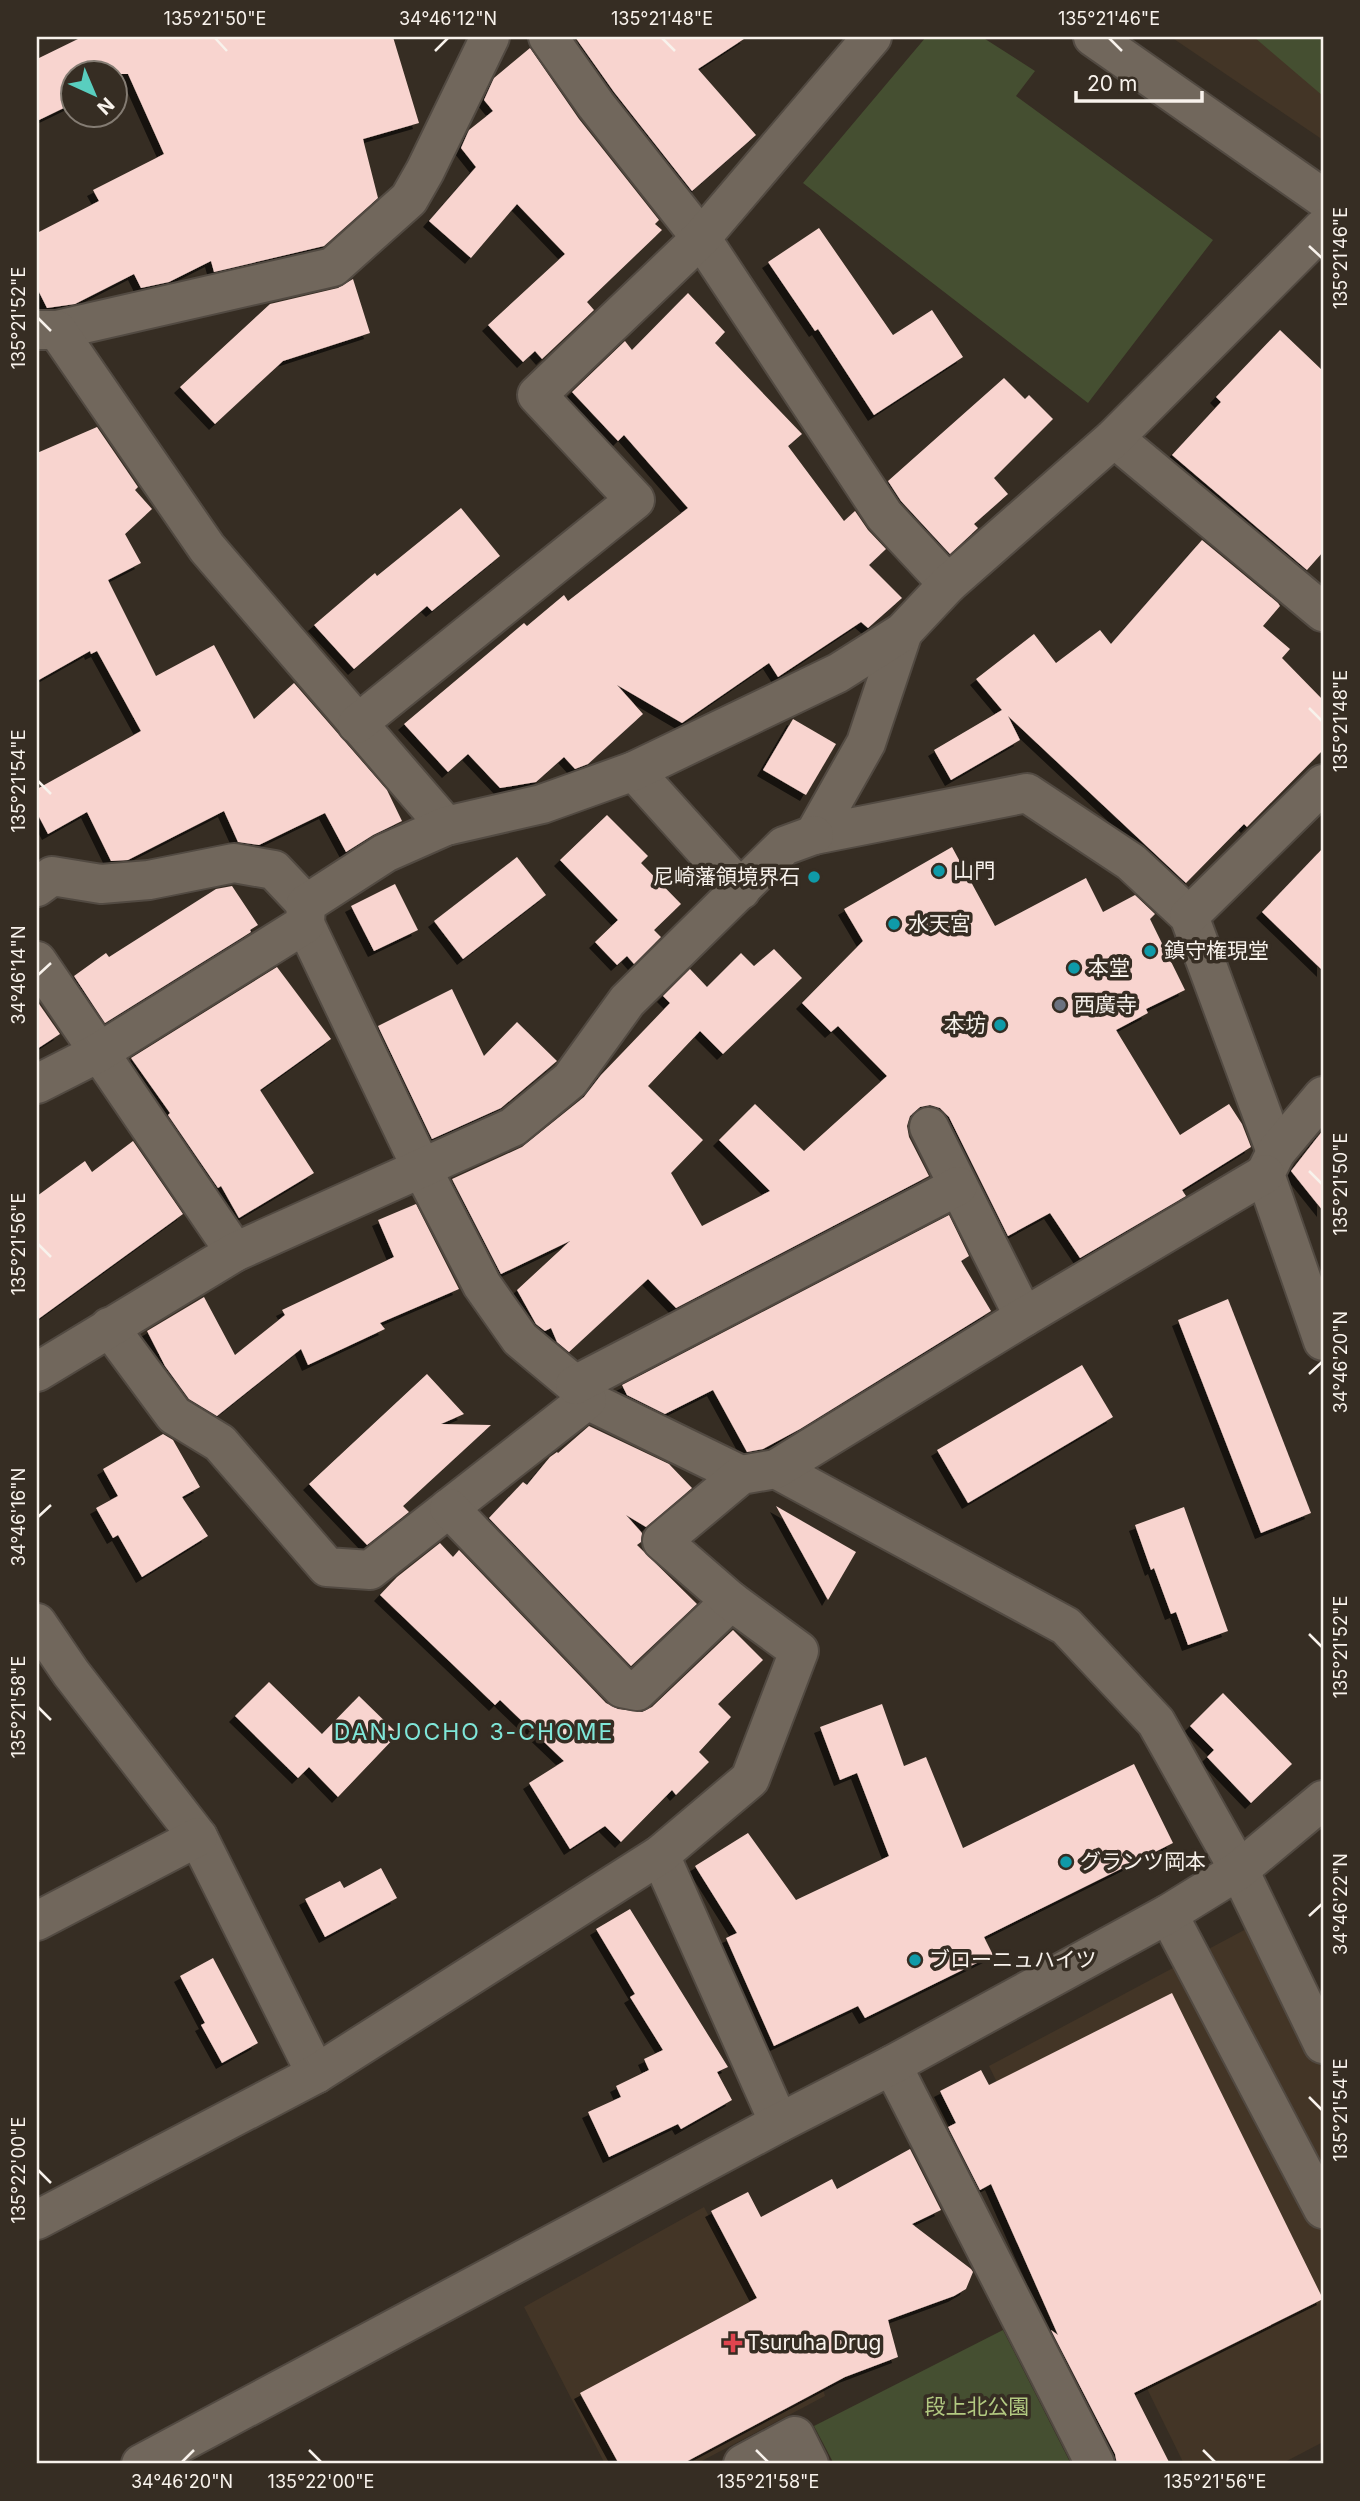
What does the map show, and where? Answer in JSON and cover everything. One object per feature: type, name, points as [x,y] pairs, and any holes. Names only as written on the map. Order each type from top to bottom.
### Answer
[{"type":"street","points":[[446,826],[207,548],[47,330],[333,267],[409,199],[490,37]]},
{"type":"street","points":[[548,37],[596,105],[701,238],[884,515],[948,584]]},
{"type":"street","points":[[357,724],[635,500],[537,395],[701,238],[872,37]]},
{"type":"street","points":[[1093,37],[1323,198]]},
{"type":"street","points":[[37,1084],[98,1052],[305,914],[385,853],[446,826],[542,804],[634,771],[838,673],[903,632],[948,584],[1114,438],[1323,228]]},
{"type":"street","points":[[1114,438],[1323,612]]},
{"type":"street","points":[[814,835],[866,743],[903,632]]},
{"type":"street","points":[[634,771],[741,890]]},
{"type":"street","points":[[1189,916],[1323,784]]},
{"type":"street","points":[[37,1371],[235,1252],[513,1127],[570,1080],[627,1002],[784,846],[814,835],[1027,793],[1131,862],[1189,916],[1271,1163],[1323,1341]]},
{"type":"street","points":[[42,871],[101,884],[149,880],[234,863],[274,870],[305,914],[421,1167],[482,1285],[520,1339],[581,1393],[759,1472],[1066,1626],[1156,1723],[1238,1870],[1323,2044]]},
{"type":"street","points":[[37,961],[235,1252]]},
{"type":"street","points":[[37,2220],[316,2074],[660,1855],[750,1779],[799,1651],[731,1601],[662,1542],[759,1472],[1024,1317],[1271,1163],[1323,1096]]},
{"type":"street","points":[[929,1127],[1024,1317]]},
{"type":"street","points":[[109,1327],[174,1415],[220,1443],[327,1567],[370,1570],[449,1508],[581,1393],[958,1186]]},
{"type":"street","points":[[449,1508],[622,1688],[636,1691],[731,1601]]},
{"type":"street","points":[[37,1623],[71,1673],[198,1837],[316,2074]]},
{"type":"street","points":[[141,2464],[779,2123],[891,2066],[1168,1914],[1238,1870],[1323,1800]]},
{"type":"street","points":[[37,1921],[198,1837]]},
{"type":"street","points":[[660,1855],[779,2123]]},
{"type":"street","points":[[1168,1914],[1323,2209]]},
{"type":"street","points":[[891,2066],[1095,2464]]},
{"type":"street","points":[[743,2464],[795,2437],[809,2464]]},
{"type":"shaded area","points":[[1171,37],[1323,37],[1323,140]]},
{"type":"shaded area","points":[[1248,1928],[1323,2071],[1323,2442],[1281,2464],[1184,2464],[989,2066]]},
{"type":"shaded area","points":[[704,2207],[731,2257],[779,2232],[825,2396],[696,2464],[605,2464],[524,2307]]},
{"type":"green space","points":[[926,37],[982,37],[1035,71],[1016,96],[1213,240],[1088,403],[803,183]]},
{"type":"green space","points":[[1254,37],[1323,37],[1323,96]]},
{"type":"green space","name":"段上北公園","points":[[1003,2330],[1071,2464],[834,2464],[814,2426]]},
{"type":"building","points":[[82,37],[393,37],[419,123],[363,139],[378,198],[324,246],[214,272],[211,261],[169,282],[141,288],[134,274],[75,304],[47,308],[37,288],[37,233],[99,201],[93,190],[164,154],[130,78],[130,60],[60,60],[60,110],[37,121],[37,59]]},
{"type":"building","points":[[575,37],[747,37],[698,69],[756,135],[692,191],[614,92]]},
{"type":"building","points":[[530,48],[579,119],[659,220],[655,224],[662,230],[587,302],[594,310],[542,359],[535,351],[523,362],[488,325],[565,254],[517,204],[471,258],[429,221],[476,167],[461,148],[469,130],[493,111],[484,100],[494,78]]},
{"type":"building","points":[[819,228],[893,335],[932,310],[963,357],[874,415],[818,329],[815,331],[768,262]]},
{"type":"building","points":[[353,279],[370,333],[283,361],[215,424],[180,387],[270,304],[338,288]]},
{"type":"building","points":[[688,293],[725,332],[715,343],[802,434],[788,446],[844,521],[855,511],[886,549],[869,565],[902,598],[868,628],[861,622],[778,677],[769,663],[682,723],[617,685],[643,714],[588,764],[575,769],[564,757],[536,782],[500,788],[468,754],[448,772],[404,724],[524,623],[527,626],[564,595],[568,601],[688,508],[624,435],[618,441],[572,392],[625,341],[632,350]]},
{"type":"building","points":[[1280,330],[1323,371],[1323,552],[1307,570],[1172,455],[1221,402],[1216,397]]},
{"type":"building","points":[[1004,378],[1025,399],[1029,395],[1053,419],[994,478],[1008,494],[974,524],[978,528],[950,554],[901,501],[888,481]]},
{"type":"building","points":[[97,427],[138,487],[135,490],[152,509],[125,534],[141,563],[108,580],[156,676],[214,645],[254,719],[294,683],[387,790],[402,821],[346,852],[325,813],[259,845],[238,842],[224,811],[128,860],[111,861],[87,812],[48,834],[37,813],[37,789],[141,731],[97,651],[91,654],[90,651],[37,681],[37,453]]},
{"type":"building","points":[[461,508],[500,556],[432,611],[427,606],[354,669],[314,625],[375,573],[377,576]]},
{"type":"building","points":[[1202,540],[1278,603],[1280,606],[1263,626],[1290,649],[1282,658],[1323,700],[1323,750],[1247,827],[1244,824],[1186,883],[1008,716],[1020,740],[951,780],[934,750],[1002,710],[976,679],[1034,634],[1056,663],[1100,630],[1111,644]]},
{"type":"building","points":[[793,719],[836,744],[806,795],[763,770]]},
{"type":"building","points":[[607,815],[648,856],[641,863],[681,904],[654,930],[661,937],[634,964],[627,956],[617,965],[595,942],[618,920],[560,860]]},
{"type":"building","points":[[952,847],[995,926],[1086,878],[1103,912],[1135,895],[1155,914],[1150,919],[1185,990],[1146,1009],[1148,1013],[1116,1030],[1180,1135],[1229,1104],[1242,1124],[1251,1147],[1182,1190],[1186,1196],[1080,1258],[1050,1213],[1008,1236],[949,1117],[940,1108],[930,1105],[920,1107],[910,1116],[907,1126],[909,1137],[929,1176],[676,1308],[648,1279],[569,1352],[557,1342],[551,1328],[545,1331],[536,1324],[517,1290],[570,1241],[501,1274],[452,1179],[522,1147],[584,1097],[601,1075],[670,1003],[663,996],[690,969],[707,987],[741,953],[754,966],[774,949],[802,978],[723,1054],[700,1031],[648,1086],[703,1140],[671,1173],[702,1226],[770,1191],[719,1140],[755,1104],[804,1151],[887,1076],[838,1026],[831,1032],[802,1003],[863,941],[844,909]]},
{"type":"building","points":[[1323,848],[1323,971],[1262,912]]},
{"type":"building","points":[[517,857],[546,895],[463,959],[434,921]]},
{"type":"building","points":[[395,884],[418,930],[374,951],[351,906]]},
{"type":"building","points":[[232,886],[258,925],[250,930],[251,932],[105,1023],[74,976],[106,953],[109,957],[216,889]]},
{"type":"building","points":[[277,967],[331,1039],[260,1090],[314,1173],[239,1218],[221,1186],[218,1188],[131,1058]]},
{"type":"building","points":[[452,989],[484,1056],[517,1022],[557,1061],[501,1108],[432,1139],[378,1026]]},
{"type":"building","points":[[37,1001],[60,1034],[37,1049]]},
{"type":"building","points":[[1323,1130],[1323,1211],[1291,1171]]},
{"type":"building","points":[[133,1141],[183,1214],[37,1320],[37,1196],[85,1161],[92,1172]]},
{"type":"building","points":[[416,1204],[459,1289],[380,1323],[385,1329],[308,1365],[301,1349],[217,1416],[189,1399],[165,1366],[147,1331],[204,1297],[235,1355],[285,1315],[282,1310],[394,1257],[378,1220]]},
{"type":"building","points":[[949,1215],[969,1256],[961,1261],[991,1311],[800,1429],[763,1449],[747,1452],[713,1390],[665,1414],[627,1395],[622,1385]]},
{"type":"building","points":[[1228,1299],[1311,1513],[1261,1533],[1178,1320]]},
{"type":"building","points":[[1082,1365],[1113,1417],[968,1503],[937,1450]]},
{"type":"building","points":[[427,1374],[464,1414],[441,1424],[491,1425],[403,1506],[409,1512],[367,1545],[309,1484]]},
{"type":"building","points":[[589,1426],[669,1464],[692,1488],[646,1527],[626,1515],[642,1533],[641,1542],[637,1545],[697,1604],[631,1666],[489,1518],[523,1482],[527,1485],[550,1457]]},
{"type":"building","points":[[163,1434],[173,1440],[200,1487],[182,1497],[208,1536],[142,1577],[118,1535],[113,1538],[96,1508],[118,1496],[103,1469]]},
{"type":"building","points":[[776,1506],[856,1552],[828,1600]]},
{"type":"building","points":[[1184,1507],[1228,1631],[1188,1645],[1176,1612],[1171,1614],[1154,1568],[1151,1570],[1135,1525]]},
{"type":"building","points":[[440,1543],[453,1557],[459,1550],[606,1703],[618,1709],[642,1712],[652,1707],[733,1630],[763,1660],[718,1704],[731,1717],[699,1752],[709,1762],[676,1795],[672,1790],[621,1842],[605,1826],[570,1849],[529,1783],[564,1761],[500,1700],[495,1705],[380,1595],[397,1577]]},
{"type":"building","points":[[269,1682],[322,1734],[359,1696],[398,1734],[338,1797],[309,1767],[298,1778],[235,1716]]},
{"type":"building","points":[[1223,1693],[1292,1764],[1251,1803],[1207,1757],[1214,1750],[1190,1726]]},
{"type":"building","points":[[882,1704],[904,1766],[926,1757],[963,1848],[1134,1764],[1173,1843],[984,1937],[993,1955],[865,2018],[858,2006],[774,2046],[726,1938],[737,1933],[695,1866],[748,1833],[796,1900],[889,1856],[857,1773],[840,1780],[820,1727]]},
{"type":"building","points":[[381,1868],[397,1898],[325,1937],[305,1899],[340,1881],[344,1888]]},
{"type":"building","points":[[630,1909],[728,2067],[717,2072],[732,2100],[681,2129],[678,2124],[609,2157],[588,2112],[621,2097],[616,2086],[649,2070],[644,2059],[663,2050],[630,1997],[635,1994],[596,1929]]},
{"type":"building","points":[[213,1958],[258,2043],[222,2063],[201,2025],[205,2023],[180,1976]]},
{"type":"building","points":[[1172,1993],[1323,2299],[1134,2393],[1170,2464],[1117,2464],[1115,2454],[1051,2330],[1058,2335],[991,2184],[980,2190],[948,2127],[956,2123],[940,2091],[981,2070],[989,2085]]},
{"type":"building","points":[[910,2149],[941,2210],[912,2224],[971,2269],[973,2272],[966,2289],[888,2320],[898,2357],[845,2377],[682,2464],[619,2464],[580,2393],[757,2298],[711,2211],[748,2192],[761,2217],[832,2179],[837,2189]]},
{"type":"place","name":"山門","points":[[939,871]]},
{"type":"place","name":"尼崎藩領境界石","points":[[814,877]]},
{"type":"place","name":"水天宮","points":[[894,924]]},
{"type":"place","name":"鎮守権現堂","points":[[1150,951]]},
{"type":"place","name":"本堂","points":[[1074,968]]},
{"type":"place","name":"西廣寺","points":[[1060,1005]]},
{"type":"place","name":"本坊","points":[[1000,1025]]},
{"type":"place","name":"グランツ岡本","points":[[1066,1862]]},
{"type":"place","name":"ブローニュハイツ","points":[[915,1960]]},
{"type":"place","name":"Tsuruha Drug","points":[[733,2343]]},
{"type":"district","name":"DANJOCHO 3-CHOME","points":[[474,1732]]}]
